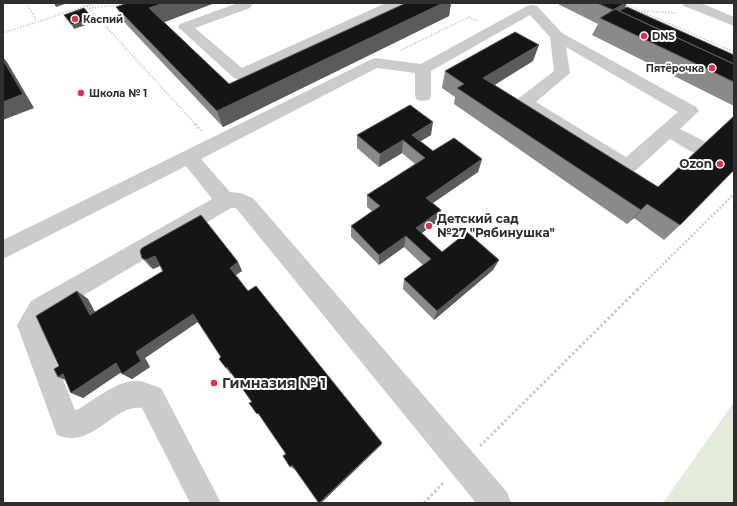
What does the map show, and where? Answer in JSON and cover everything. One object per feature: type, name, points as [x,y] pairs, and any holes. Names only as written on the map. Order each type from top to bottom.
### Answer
[{"type":"street","points":[[172,19],[185,27],[240,75],[397,3]]},
{"type":"street","points":[[689,3],[734,22]]},
{"type":"street","points":[[185,27],[245,5]]},
{"type":"street","points":[[3,250],[212,144],[318,86],[375,63],[423,69],[531,5],[558,36],[690,111],[628,167],[525,102],[562,73],[558,36]]},
{"type":"street","points":[[281,56],[293,65]]},
{"type":"street","points":[[423,69],[423,96]]},
{"type":"street","points":[[669,131],[701,148]]},
{"type":"street","points":[[188,156],[224,199],[240,201],[246,204],[496,503]]},
{"type":"street","points":[[206,503],[151,398],[140,394],[128,394],[82,423],[67,425],[29,325],[39,309],[228,200]]},
{"type":"path","points":[[26,3],[37,22]]},
{"type":"path","points":[[3,33],[95,3]]},
{"type":"path","points":[[622,3],[734,52]]},
{"type":"path","points":[[89,8],[128,5]]},
{"type":"path","points":[[86,6],[212,144]]},
{"type":"path","points":[[375,63],[469,17],[483,24]]},
{"type":"path","points":[[424,503],[734,194]]},
{"type":"green space","points":[[734,402],[734,503],[663,503]]},
{"type":"building","points":[[127,3],[164,3],[149,8],[229,84],[406,3],[443,3],[217,111],[116,7]]},
{"type":"building","points":[[597,3],[625,3],[613,10]]},
{"type":"building","points":[[627,7],[734,55],[734,64],[619,11]]},
{"type":"building","points":[[84,8],[89,14],[86,14],[90,19],[72,25],[64,15]]},
{"type":"building","points":[[615,9],[734,64],[734,82],[600,18]]},
{"type":"building","points":[[515,32],[539,45],[483,78],[658,187],[734,116],[734,170],[680,225],[647,204],[641,210],[457,88],[464,84],[445,71]]},
{"type":"building","points":[[3,60],[23,94],[3,102]]},
{"type":"building","points":[[410,105],[433,122],[412,135],[433,151],[454,138],[482,159],[426,198],[441,210],[416,228],[442,252],[467,232],[499,260],[437,311],[404,279],[431,259],[406,236],[379,255],[351,226],[380,206],[367,195],[425,158],[403,140],[380,154],[357,135]]},
{"type":"building","points":[[201,215],[238,262],[230,268],[248,291],[256,286],[382,443],[319,503],[292,465],[290,467],[283,456],[286,454],[258,413],[257,414],[249,403],[252,402],[227,367],[226,368],[219,359],[221,357],[193,314],[136,352],[141,361],[122,374],[116,363],[71,393],[63,374],[58,377],[54,369],[59,366],[36,316],[77,291],[90,315],[163,271],[155,256],[146,260],[142,258],[140,251],[142,248]]},
{"type":"place","name":"Каспий","points":[[75,19]]},
{"type":"place","name":"DNS","points":[[644,36]]},
{"type":"place","name":"Пятёрочка","points":[[712,68]]},
{"type":"place","name":"Школа № 1","points":[[81,93]]},
{"type":"place","name":"Ozon","points":[[720,164]]},
{"type":"place","name":"Детский сад №27 \"Рябинушка\"","points":[[429,226]]},
{"type":"place","name":"Гимназия № 1","points":[[214,383]]}]
